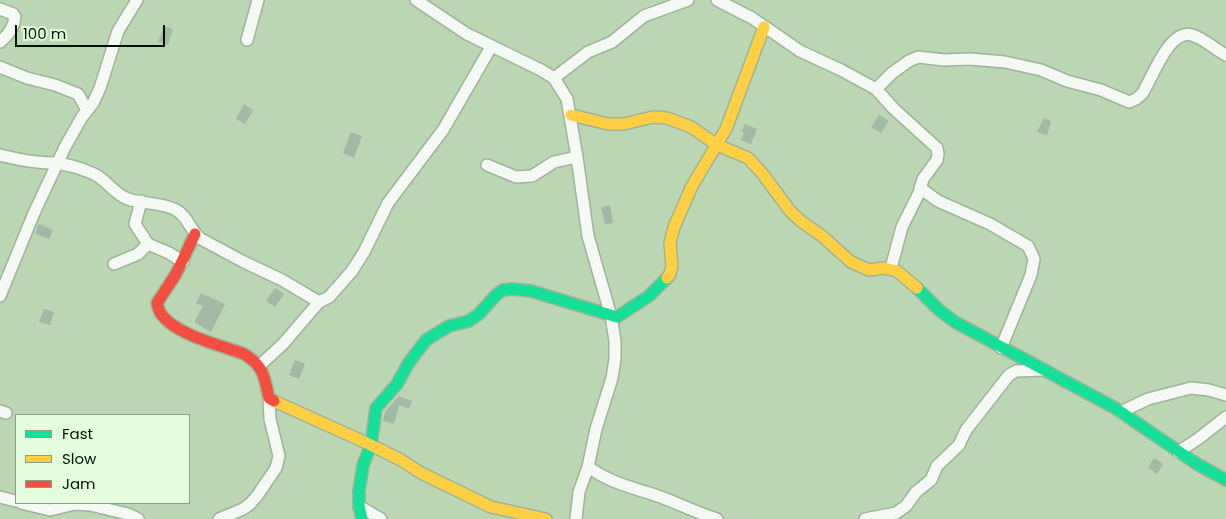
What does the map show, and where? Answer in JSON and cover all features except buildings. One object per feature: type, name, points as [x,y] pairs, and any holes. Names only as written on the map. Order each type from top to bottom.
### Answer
[{"type":"street","points":[[0,296],[34,213],[71,135],[100,88],[118,31],[137,0]]},
{"type":"street","points":[[248,40],[258,0]]},
{"type":"street","points":[[416,0],[467,34],[554,78],[567,99],[578,158],[588,236],[611,316],[615,341],[612,378],[596,429],[588,467],[579,492],[576,519]]},
{"type":"street","points":[[554,78],[588,52],[612,42],[644,16],[688,0]]},
{"type":"street","points":[[717,0],[764,27],[800,51],[876,89],[894,109],[938,150],[937,160],[923,179],[899,234],[891,268]]},
{"type":"street","points":[[0,9],[13,14],[15,17],[9,32],[0,42]]},
{"type":"street","points":[[362,519],[359,506],[359,491],[363,465],[371,445],[376,408],[397,384],[406,366],[422,346],[436,333],[449,326],[469,321],[479,314],[503,290],[512,289],[531,292],[617,317],[649,296],[667,279],[672,266],[670,243],[674,227],[692,186],[728,124],[764,27]]},
{"type":"street","points":[[876,89],[909,60],[918,57],[944,60],[970,59],[1005,62],[1041,70],[1067,81],[1101,90],[1129,102],[1136,100],[1142,94],[1172,42],[1180,36],[1187,34],[1199,38],[1226,55]]},
{"type":"street","points":[[258,366],[283,344],[320,302],[329,297],[360,260],[388,203],[443,130],[491,46]]},
{"type":"street","points":[[0,67],[27,78],[55,85],[78,94],[87,110]]},
{"type":"street","points":[[571,115],[608,124],[624,124],[653,117],[667,118],[691,127],[716,145],[740,153],[748,158],[762,173],[790,210],[802,222],[822,236],[851,262],[870,270],[891,268],[905,277],[948,317],[1001,348],[1121,412],[1178,452],[1226,480]]},
{"type":"street","points":[[0,155],[39,163],[58,164],[96,175],[106,181],[118,194],[129,200],[141,201],[176,210],[185,217],[195,234],[232,256],[282,280],[320,302]]},
{"type":"street","points":[[487,165],[516,177],[532,176],[554,162],[578,158]]},
{"type":"street","points":[[920,188],[938,201],[990,224],[1025,244],[1032,252],[1034,262],[1031,275],[1001,348]]},
{"type":"street","points":[[141,201],[135,224],[148,244],[169,253],[183,262]]},
{"type":"street","points":[[195,234],[183,262],[157,303],[157,308],[160,314],[189,333],[245,354],[258,366],[265,375],[270,419],[279,456],[276,468],[250,504],[219,519]]},
{"type":"street","points":[[114,264],[138,254],[148,244]]},
{"type":"street","points":[[865,519],[896,513],[906,506],[916,492],[931,480],[937,466],[959,446],[966,430],[1011,373],[1016,371],[1045,370]]},
{"type":"street","points":[[1121,412],[1148,399],[1191,388],[1226,395]]},
{"type":"street","points":[[269,398],[286,408],[371,445],[401,460],[421,473],[491,507],[520,516],[538,516],[546,519]]},
{"type":"street","points":[[1178,452],[1226,417]]},
{"type":"street","points":[[588,467],[616,484],[656,495],[702,515],[717,519]]},
{"type":"street","points":[[0,497],[15,501]]},
{"type":"street","points":[[25,504],[50,510],[75,504],[90,505],[128,514],[138,519]]},
{"type":"street","points":[[359,506],[381,519]]},
{"type":"traffic: fast","points":[[362,519],[359,506],[359,491],[363,465],[371,445],[376,408],[397,384],[408,364],[426,340],[449,326],[469,321],[479,314],[503,290],[531,291],[617,317],[649,296],[667,278]]},
{"type":"traffic: fast","points":[[917,288],[939,310],[955,322],[1115,408],[1197,464],[1226,480]]},
{"type":"traffic: slow","points":[[667,278],[672,266],[670,243],[674,227],[692,186],[726,129],[764,27]]},
{"type":"traffic: slow","points":[[571,115],[608,124],[624,124],[653,117],[667,118],[691,127],[717,145],[748,158],[762,173],[790,211],[851,262],[869,270],[884,268],[897,271],[917,288]]},
{"type":"traffic: slow","points":[[274,401],[371,445],[401,460],[421,473],[491,507],[546,519]]},
{"type":"traffic: jam","points":[[195,234],[176,274],[157,303],[160,312],[168,321],[188,334],[251,358],[262,372],[269,398],[274,401]]}]
